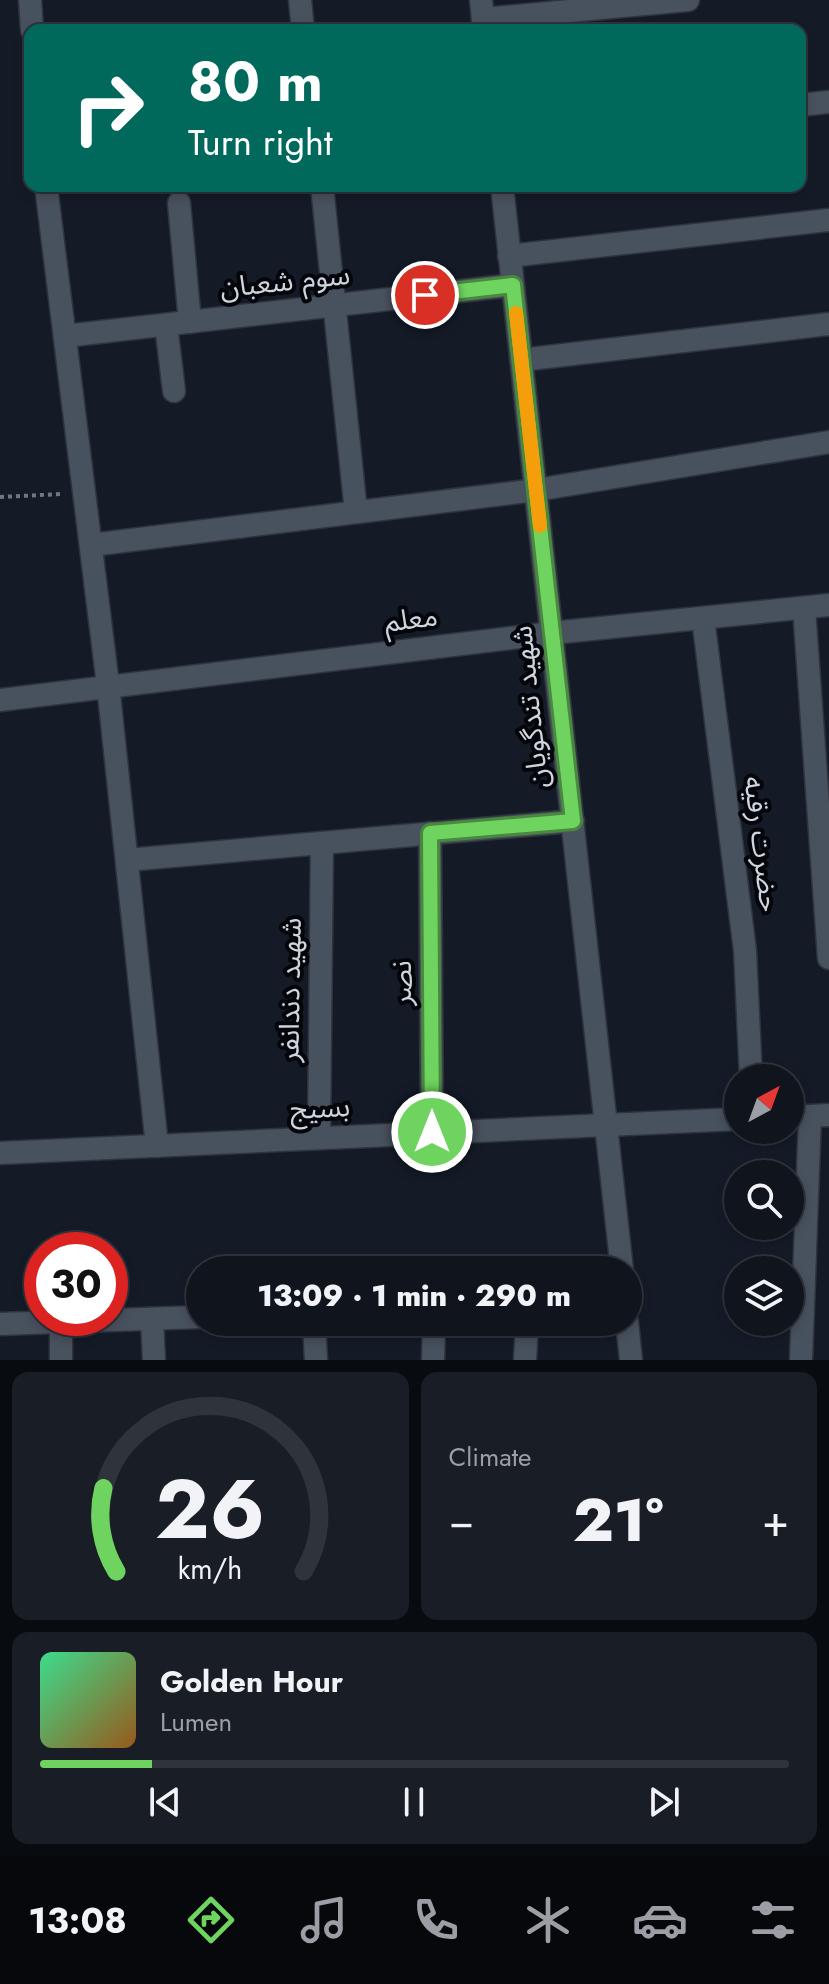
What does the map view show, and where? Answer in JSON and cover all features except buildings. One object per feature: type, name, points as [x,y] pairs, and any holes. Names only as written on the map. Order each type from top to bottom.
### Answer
[{"type":"street","points":[[30,0],[32,24]]},
{"type":"street","points":[[300,0],[302,24]]},
{"type":"street","points":[[483,16],[688,0]]},
{"type":"street","points":[[806,104],[829,102]]},
{"type":"street","points":[[47,192],[108,685],[157,1146]]},
{"type":"street","points":[[323,192],[356,512]]},
{"type":"street","name":"شهید تندگویان","points":[[503,192],[621,1256]]},
{"type":"street","points":[[179,203],[190,322]]},
{"type":"street","points":[[509,256],[829,220]]},
{"type":"street","name":"سوم شعبان","points":[[65,336],[513,285]]},
{"type":"street","points":[[521,360],[829,324]]},
{"type":"street","points":[[166,325],[174,391]]},
{"type":"street","points":[[91,545],[536,490],[829,442]]},
{"type":"street","name":"معلم","points":[[0,700],[552,633],[829,605]]},
{"type":"street","points":[[804,608],[829,958]]},
{"type":"street","name":"حضرت رقیه","points":[[703,618],[745,951],[750,1064]]},
{"type":"street","points":[[127,860],[573,821]]},
{"type":"street","name":"نصر","points":[[430,833],[432,1132]]},
{"type":"street","name":"شهید دندانفر","points":[[319,1138],[322,843]]},
{"type":"street","points":[[801,1360],[810,1116]]},
{"type":"street","name":"بسیج","points":[[0,1153],[724,1120]]},
{"type":"street","points":[[128,1320],[186,1318]]},
{"type":"street","points":[[152,1319],[154,1360]]},
{"type":"street","points":[[0,1324],[24,1323]]},
{"type":"street","points":[[61,1336],[61,1360]]},
{"type":"street","points":[[315,1336],[316,1360]]},
{"type":"street","points":[[433,1360],[434,1336]]},
{"type":"street","points":[[525,1360],[526,1336]]},
{"type":"street","points":[[628,1336],[631,1360]]},
{"type":"path","points":[[0,497],[84,493]]},
{"type":"slow traffic","points":[[516,313],[540,526]]},
{"type":"route","points":[[425,295],[513,285],[573,821],[430,833],[432,1132]]}]
